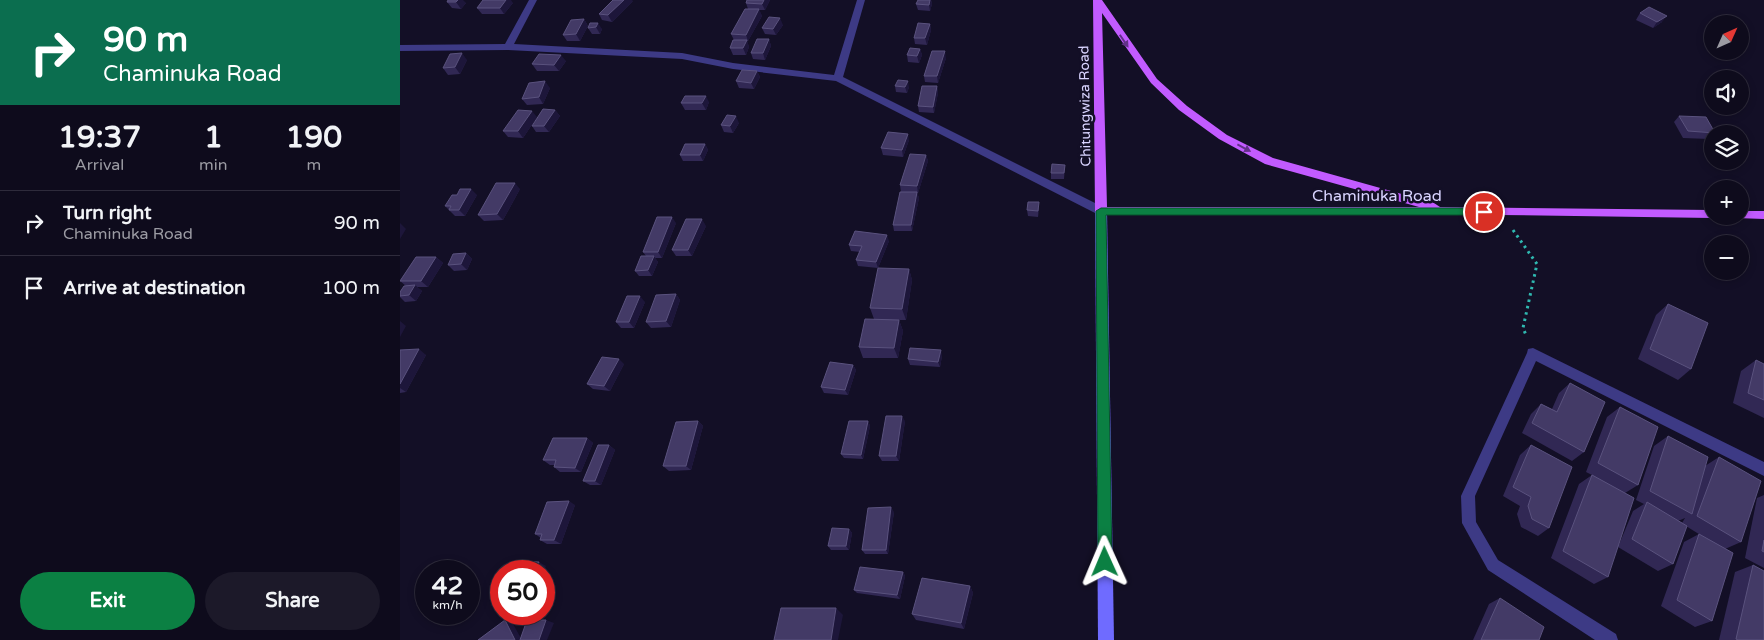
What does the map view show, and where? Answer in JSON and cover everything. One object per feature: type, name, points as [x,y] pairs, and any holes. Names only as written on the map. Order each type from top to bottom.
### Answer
[{"type":"main road","name":"Chitungwiza Road","points":[[1097,0],[1101,211]]},
{"type":"main road","points":[[1097,0],[1154,81],[1183,108],[1223,137],[1269,161],[1450,212]]},
{"type":"main road","points":[[1101,211],[1106,640]]},
{"type":"main road","name":"Chaminuka Road","points":[[1101,211],[1500,211],[1704,214]]},
{"type":"main road","points":[[1749,214],[1764,215]]},
{"type":"street","points":[[508,47],[533,0]]},
{"type":"street","points":[[838,78],[861,0]]},
{"type":"street","points":[[400,48],[508,47],[682,56],[733,66],[838,78],[1101,211]]},
{"type":"street","points":[[1610,640],[1493,565],[1469,523],[1468,496],[1533,353],[1764,469]]},
{"type":"path","points":[[1500,211],[1537,264],[1523,328],[1533,353]]},
{"type":"building","points":[[448,0],[458,0],[456,2],[447,2]]},
{"type":"building","points":[[483,0],[506,0],[500,8],[477,8]]},
{"type":"building","points":[[613,0],[624,0],[608,15],[599,14]]},
{"type":"building","points":[[747,0],[764,0],[762,4],[746,3]]},
{"type":"building","points":[[918,0],[930,0],[929,5],[916,4]]},
{"type":"building","points":[[1649,7],[1667,16],[1657,22],[1640,13]]},
{"type":"building","points":[[745,9],[759,9],[746,35],[731,34]]},
{"type":"building","points":[[769,17],[780,18],[773,29],[762,28]]},
{"type":"building","points":[[584,19],[576,34],[563,35],[571,20]]},
{"type":"building","points":[[590,23],[598,23],[596,27],[588,28]]},
{"type":"building","points":[[918,23],[930,24],[925,38],[914,38]]},
{"type":"building","points":[[757,39],[769,39],[763,53],[751,53]]},
{"type":"building","points":[[733,40],[747,40],[743,48],[730,48]]},
{"type":"building","points":[[910,48],[920,49],[917,56],[907,55]]},
{"type":"building","points":[[932,51],[945,51],[937,76],[924,76]]},
{"type":"building","points":[[462,53],[455,67],[443,68],[450,54]]},
{"type":"building","points":[[539,54],[561,55],[554,65],[532,64]]},
{"type":"building","points":[[742,70],[757,71],[751,83],[736,81]]},
{"type":"building","points":[[898,80],[908,81],[905,87],[895,86]]},
{"type":"building","points":[[545,81],[539,97],[522,99],[529,83]]},
{"type":"building","points":[[922,86],[937,86],[933,107],[918,106]]},
{"type":"building","points":[[685,96],[706,96],[702,103],[681,103]]},
{"type":"building","points":[[543,109],[555,110],[544,126],[532,126]]},
{"type":"building","points":[[518,110],[532,111],[518,131],[503,131]]},
{"type":"building","points":[[727,115],[736,116],[730,126],[721,125]]},
{"type":"building","points":[[1679,116],[1706,117],[1710,125],[1704,125],[1704,132],[1688,131]]},
{"type":"building","points":[[888,132],[908,134],[902,150],[881,148]]},
{"type":"building","points":[[685,144],[705,144],[700,155],[680,155]]},
{"type":"building","points":[[910,154],[926,155],[917,186],[900,185]]},
{"type":"building","points":[[1052,164],[1065,165],[1064,173],[1051,173]]},
{"type":"building","points":[[496,183],[515,183],[497,214],[478,215]]},
{"type":"building","points":[[460,189],[471,189],[459,210],[449,210],[451,206],[445,206],[452,195],[457,195]]},
{"type":"building","points":[[900,192],[917,192],[911,225],[893,225]]},
{"type":"building","points":[[1028,202],[1039,202],[1038,211],[1027,210]]},
{"type":"building","points":[[657,217],[672,217],[658,252],[643,252]]},
{"type":"building","points":[[686,219],[702,219],[688,250],[672,250]]},
{"type":"building","points":[[855,231],[887,235],[876,262],[856,260],[862,246],[849,245]]},
{"type":"building","points":[[466,253],[461,264],[448,265],[453,254]]},
{"type":"building","points":[[641,256],[654,256],[648,270],[635,271]]},
{"type":"building","points":[[416,257],[436,257],[421,281],[400,281]]},
{"type":"building","points":[[878,268],[909,269],[902,309],[870,308]]},
{"type":"building","points":[[415,285],[409,295],[400,296],[404,286]]},
{"type":"building","points":[[676,294],[666,321],[646,322],[656,295]]},
{"type":"building","points":[[627,296],[640,296],[629,322],[616,322]]},
{"type":"building","points":[[1668,304],[1708,323],[1691,369],[1650,349]]},
{"type":"building","points":[[865,319],[899,320],[894,348],[859,347]]},
{"type":"building","points":[[910,348],[941,350],[938,362],[908,359]]},
{"type":"building","points":[[419,349],[400,384],[400,350]]},
{"type":"building","points":[[602,357],[619,359],[604,386],[587,384]]},
{"type":"building","points":[[1756,360],[1764,364],[1764,400],[1748,393]]},
{"type":"building","points":[[830,362],[853,365],[845,390],[821,387]]},
{"type":"building","points":[[1570,383],[1605,402],[1584,452],[1532,423],[1541,404],[1557,412]]},
{"type":"building","points":[[1620,407],[1658,427],[1638,485],[1598,463]]},
{"type":"building","points":[[886,416],[902,416],[896,456],[879,456]]},
{"type":"building","points":[[698,421],[686,466],[663,466],[676,422]]},
{"type":"building","points":[[849,421],[868,421],[861,455],[841,454]]},
{"type":"building","points":[[1668,436],[1708,457],[1692,514],[1650,491]]},
{"type":"building","points":[[553,438],[587,438],[575,468],[554,467],[556,460],[543,460]]},
{"type":"building","points":[[598,445],[609,445],[595,481],[583,481]]},
{"type":"building","points":[[1531,445],[1572,467],[1549,528],[1532,519],[1528,506],[1531,497],[1513,487]]},
{"type":"building","points":[[1719,457],[1761,481],[1741,542],[1697,516]]},
{"type":"building","points":[[1592,475],[1634,498],[1608,577],[1563,551]]},
{"type":"building","points":[[569,501],[554,540],[540,540],[542,534],[535,534],[547,502]]},
{"type":"building","points":[[1647,502],[1687,526],[1673,564],[1632,539]]},
{"type":"building","points":[[891,507],[886,550],[862,550],[868,508]]},
{"type":"building","points":[[832,528],[849,529],[846,546],[828,546]]},
{"type":"building","points":[[1699,534],[1733,553],[1712,621],[1677,600]]},
{"type":"building","points":[[1753,565],[1764,571],[1764,640],[1738,640],[1736,639]]},
{"type":"building","points":[[860,567],[903,572],[897,595],[854,590]]},
{"type":"building","points":[[922,578],[970,586],[961,623],[912,614]]},
{"type":"building","points":[[1500,598],[1544,627],[1539,640],[1481,640]]},
{"type":"building","points":[[781,608],[836,608],[831,640],[774,640]]},
{"type":"building","points":[[498,625],[508,625],[515,640],[478,640]]},
{"type":"building","points":[[525,625],[544,625],[539,640],[520,640]]},
{"type":"route","points":[[1105,562],[1101,211],[1484,212]]}]
